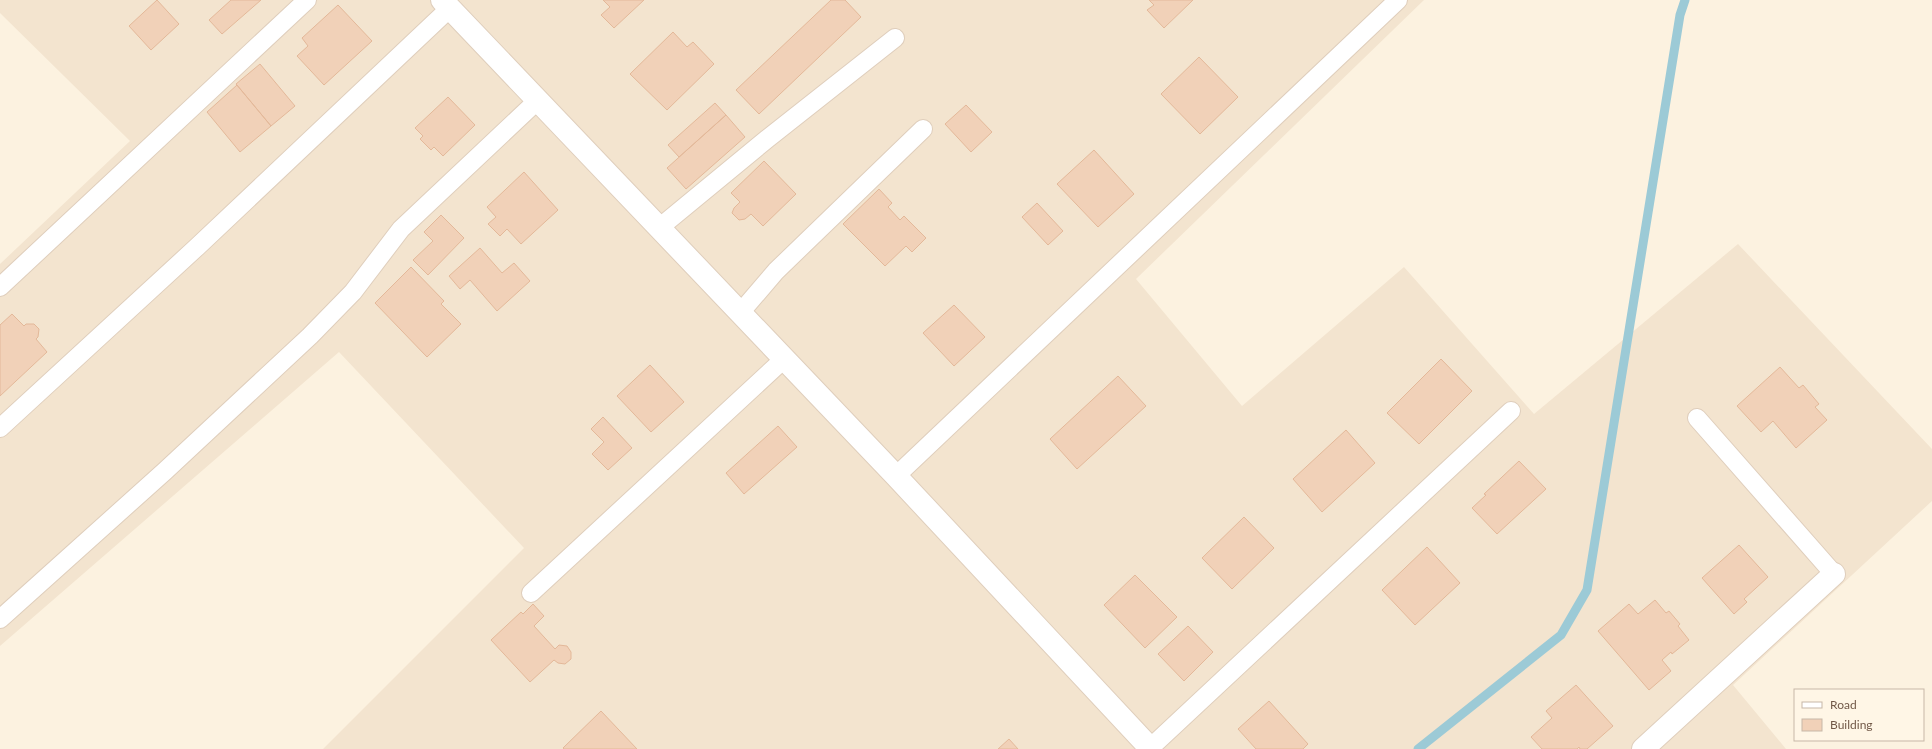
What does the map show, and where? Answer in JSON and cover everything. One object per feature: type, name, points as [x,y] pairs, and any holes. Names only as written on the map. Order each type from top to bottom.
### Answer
[{"type":"street","points":[[446,4],[896,476],[1151,749]]},
{"type":"street","points":[[1643,749],[1834,574]]},
{"type":"lane","points":[[0,287],[306,0]]},
{"type":"lane","points":[[896,476],[1398,0]]},
{"type":"lane","points":[[0,428],[197,247],[446,4]]},
{"type":"lane","points":[[659,228],[767,139],[895,38]]},
{"type":"lane","points":[[0,619],[165,471],[310,336],[353,292],[400,228],[538,100]]},
{"type":"lane","points":[[740,313],[776,271],[923,129]]},
{"type":"lane","points":[[530,593],[784,359]]},
{"type":"lane","points":[[1151,749],[1511,411]]},
{"type":"lane","points":[[1697,418],[1834,574]]},
{"type":"shaded area","points":[[0,0],[1424,0],[1136,279],[1242,406],[1404,267],[1534,414],[1738,244],[1932,449],[1932,501],[1733,685],[1786,749],[323,749],[524,548],[339,352],[0,646],[0,264],[130,141],[0,13]]},
{"type":"building","points":[[157,0],[179,24],[151,50],[129,26]]},
{"type":"building","points":[[231,0],[261,0],[222,34],[209,20]]},
{"type":"building","points":[[603,0],[644,0],[614,28],[601,15],[610,7]]},
{"type":"building","points":[[831,0],[845,0],[861,17],[759,114],[736,90]]},
{"type":"building","points":[[1149,0],[1193,0],[1164,28],[1147,10],[1154,5]]},
{"type":"building","points":[[338,5],[372,41],[324,85],[297,56],[308,46],[302,38]]},
{"type":"building","points":[[673,32],[687,47],[693,42],[714,64],[667,110],[630,74]]},
{"type":"building","points":[[1199,57],[1238,97],[1200,134],[1161,94]]},
{"type":"building","points":[[260,64],[295,106],[271,126],[236,84]]},
{"type":"building","points":[[237,85],[271,126],[240,152],[207,112]]},
{"type":"building","points":[[448,97],[475,125],[443,156],[434,147],[431,150],[420,139],[423,136],[415,128]]},
{"type":"building","points":[[715,103],[726,115],[679,157],[668,145]]},
{"type":"building","points":[[966,105],[992,132],[971,152],[945,124]]},
{"type":"building","points":[[726,115],[745,137],[686,189],[667,168]]},
{"type":"building","points":[[1094,150],[1134,194],[1098,227],[1057,184]]},
{"type":"building","points":[[764,161],[796,194],[763,226],[751,214],[745,219],[739,220],[732,213],[734,208],[740,202],[731,193]]},
{"type":"building","points":[[524,172],[558,210],[521,244],[507,229],[500,236],[488,224],[496,217],[487,207]]},
{"type":"building","points":[[879,189],[892,203],[888,207],[900,220],[904,216],[926,238],[912,252],[906,246],[885,266],[843,224]]},
{"type":"building","points":[[1037,203],[1063,231],[1048,245],[1022,217]]},
{"type":"building","points":[[441,215],[464,238],[428,275],[413,260],[433,241],[424,232]]},
{"type":"building","points":[[480,248],[502,273],[514,263],[530,281],[497,311],[470,280],[460,289],[449,276]]},
{"type":"building","points":[[411,267],[444,301],[441,304],[461,324],[427,357],[375,303]]},
{"type":"building","points":[[954,305],[985,337],[954,366],[923,333]]},
{"type":"building","points":[[12,314],[24,326],[26,324],[34,324],[39,329],[38,337],[36,339],[47,352],[0,396],[0,325]]},
{"type":"building","points":[[1441,359],[1472,391],[1419,444],[1387,413]]},
{"type":"building","points":[[650,365],[684,402],[651,432],[617,396]]},
{"type":"building","points":[[1780,367],[1799,388],[1803,385],[1819,404],[1815,407],[1827,420],[1796,448],[1773,421],[1761,432],[1737,406]]},
{"type":"building","points":[[1118,376],[1146,406],[1077,469],[1050,439]]},
{"type":"building","points":[[603,417],[632,448],[608,470],[592,454],[604,442],[591,429]]},
{"type":"building","points":[[778,426],[797,447],[744,494],[726,473]]},
{"type":"building","points":[[1346,430],[1375,463],[1322,512],[1293,479]]},
{"type":"building","points":[[1519,461],[1546,489],[1497,534],[1472,508],[1486,495],[1484,494]]},
{"type":"building","points":[[1244,517],[1274,548],[1232,589],[1202,558]]},
{"type":"building","points":[[1739,545],[1768,577],[1744,599],[1747,602],[1734,614],[1702,578]]},
{"type":"building","points":[[1427,547],[1460,583],[1415,625],[1382,590]]},
{"type":"building","points":[[1135,575],[1177,617],[1145,648],[1104,605]]},
{"type":"building","points":[[1655,600],[1666,613],[1669,611],[1680,624],[1678,626],[1689,640],[1662,660],[1671,671],[1649,690],[1598,631],[1629,604],[1638,614]]},
{"type":"building","points":[[533,604],[544,616],[534,626],[555,649],[559,645],[567,646],[571,652],[571,659],[565,664],[558,663],[554,660],[530,682],[491,640],[521,612],[523,614]]},
{"type":"building","points":[[1188,626],[1213,652],[1184,681],[1158,654]]},
{"type":"building","points":[[1576,685],[1613,726],[1587,749],[1580,749],[1579,747],[1577,749],[1542,749],[1531,737],[1552,718],[1546,711]]},
{"type":"building","points":[[1269,701],[1308,744],[1303,749],[1256,749],[1238,729]]},
{"type":"building","points":[[601,711],[637,749],[563,748]]},
{"type":"building","points":[[1009,739],[1018,749],[998,749]]},
{"type":"waterway","points":[[1418,749],[1561,635],[1587,590],[1680,15],[1685,0]]}]
